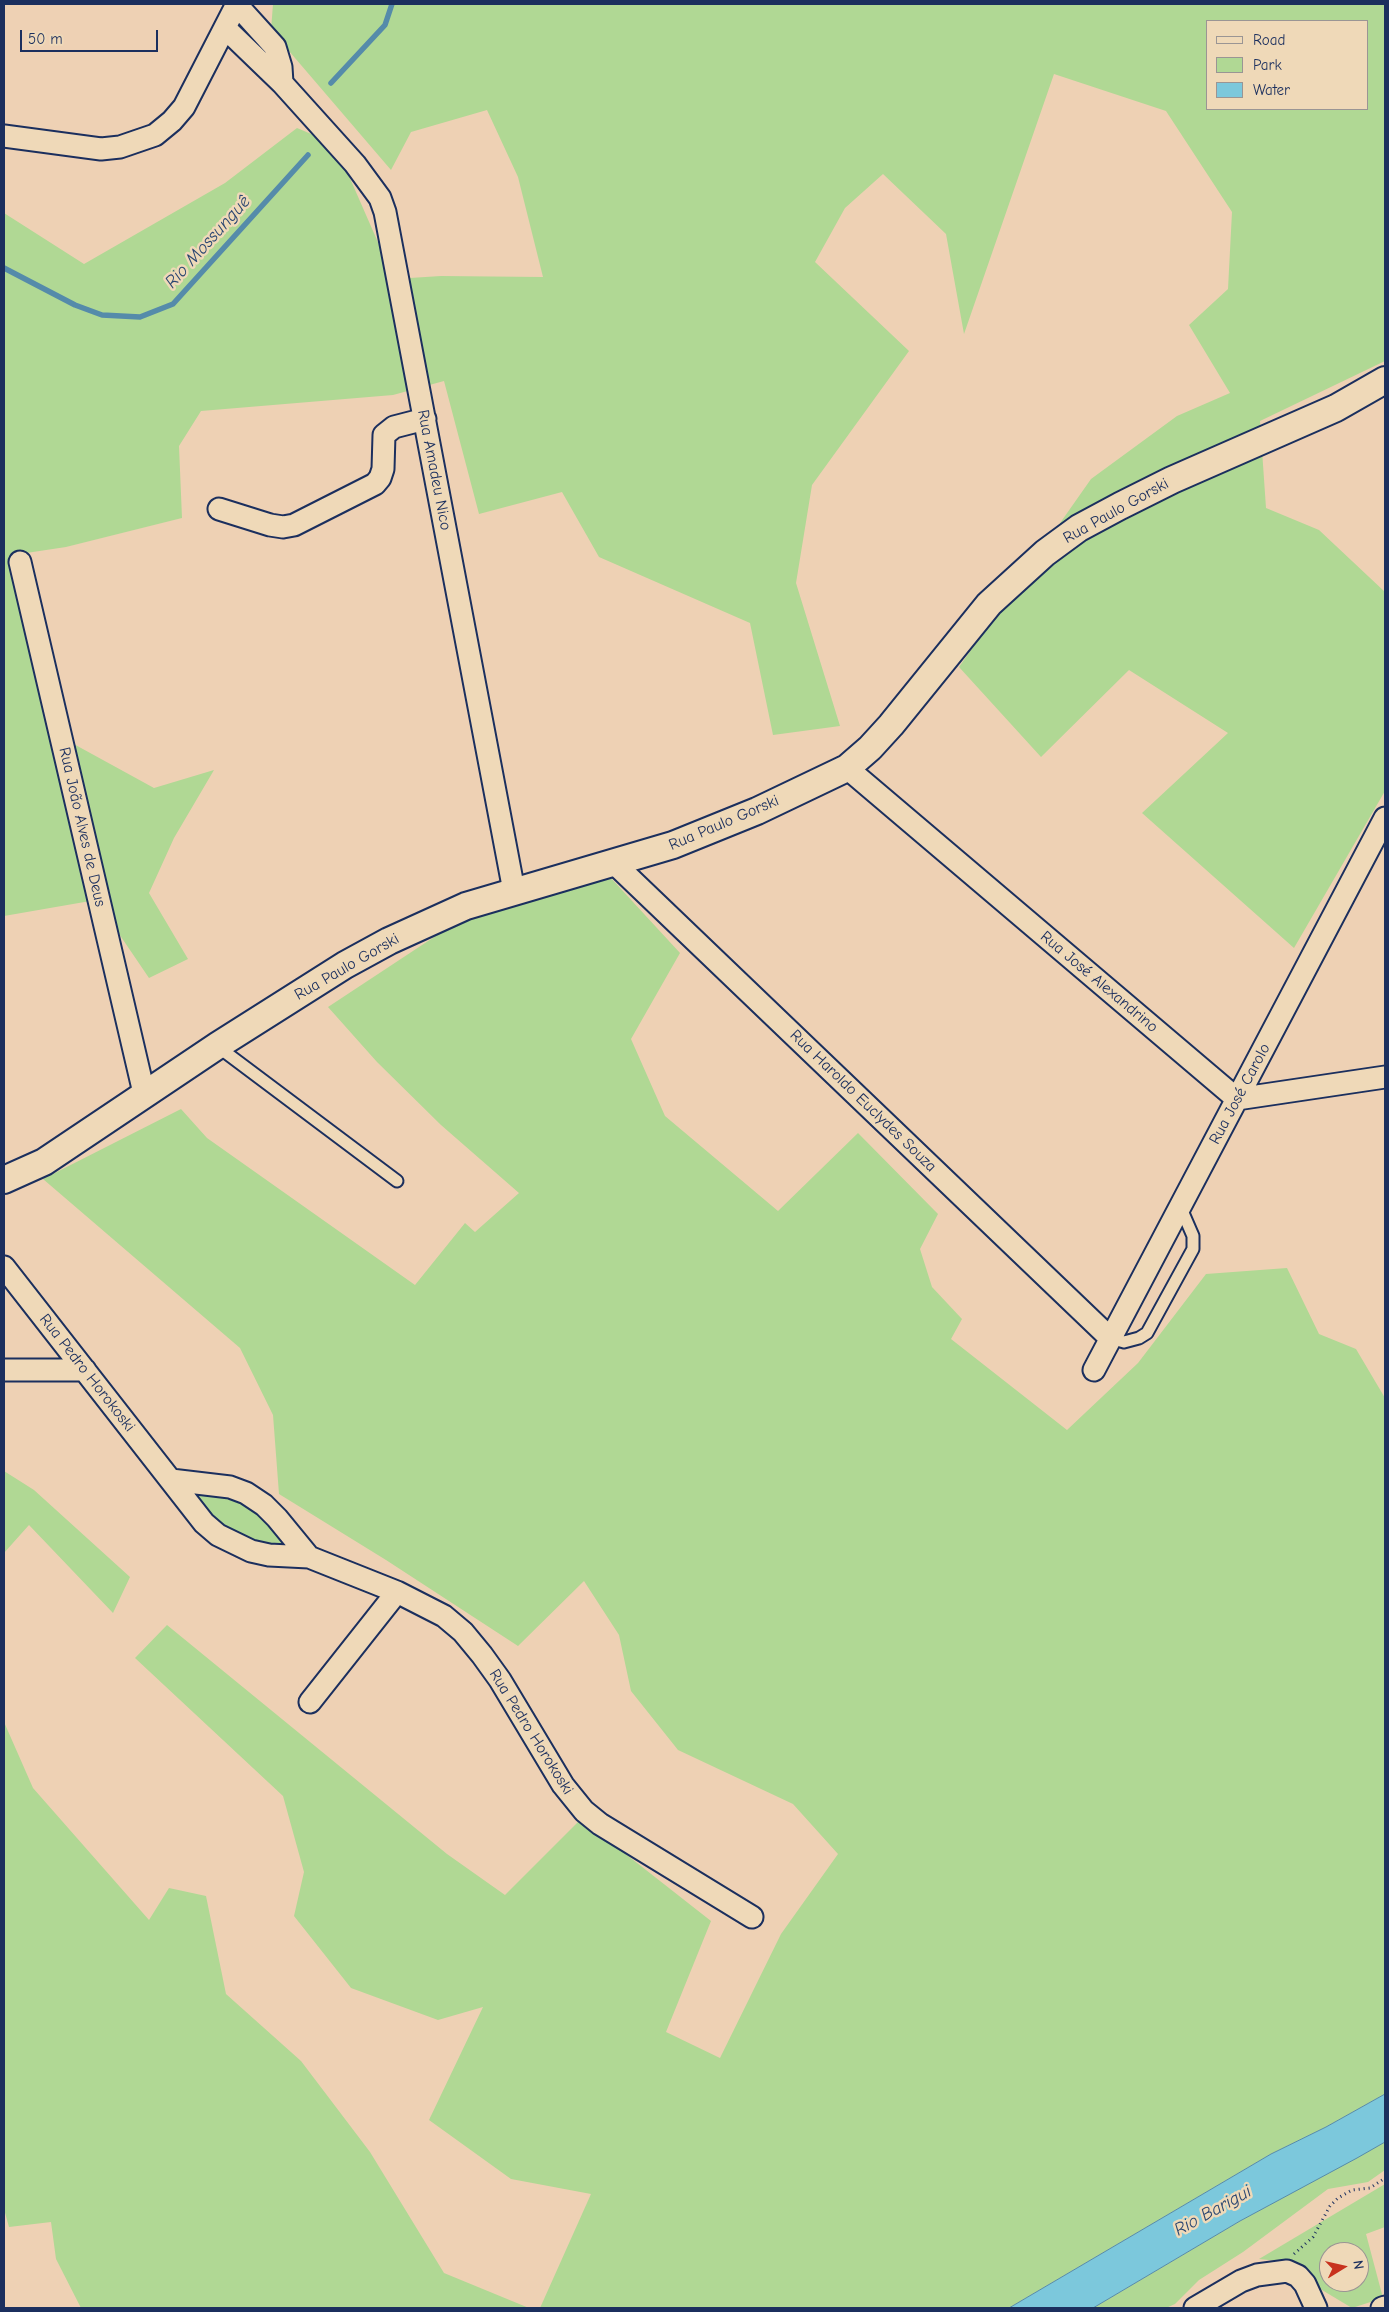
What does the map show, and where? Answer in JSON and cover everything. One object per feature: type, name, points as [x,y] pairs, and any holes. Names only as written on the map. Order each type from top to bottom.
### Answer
[{"type":"street","points":[[4,136],[101,148],[120,147],[155,135],[172,121],[184,106],[237,4],[275,47],[281,67],[282,83]]},
{"type":"street","name":"Rua Amadeu Nico","points":[[225,28],[282,83],[355,164],[380,198],[389,227],[514,891]]},
{"type":"street","name":"Rua Paulo Gorski","points":[[5,1174],[44,1162],[144,1093],[217,1046],[323,979],[389,941],[466,906],[615,864],[673,845],[758,811],[847,768],[870,748],[891,725],[989,604],[1015,578],[1079,528],[1181,476],[1327,412],[1385,380]]},
{"type":"street","points":[[218,509],[270,525],[283,527],[294,525],[375,484],[380,478],[383,469],[384,435],[394,427],[425,419]]},
{"type":"street","name":"Rua João Alves de Deus","points":[[20,562],[144,1093]]},
{"type":"street","name":"Rua José Alexandrino","points":[[847,768],[1237,1099]]},
{"type":"street","name":"Rua José Carolo","points":[[1094,1370],[1385,818]]},
{"type":"street","name":"Rua Haroldo Euclydes Souza","points":[[615,864],[1110,1338]]},
{"type":"street","points":[[1237,1099],[1385,1077]]},
{"type":"street","name":"Rua Pedro Horokoski","points":[[4,1266],[204,1523],[218,1535],[235,1545],[269,1555],[309,1557],[397,1592],[444,1616],[463,1632],[500,1680],[563,1785],[584,1811],[600,1824],[752,1916]]},
{"type":"street","points":[[4,1370],[85,1370]]},
{"type":"street","name":"Rua Pedro Horokoski","points":[[171,1480],[230,1487],[264,1504],[309,1557]]},
{"type":"street","points":[[310,1702],[397,1592]]},
{"type":"street","points":[[1195,2308],[1241,2281],[1274,2271],[1287,2271],[1298,2276],[1320,2305]]},
{"type":"lane","points":[[217,1046],[397,1181]]},
{"type":"lane","points":[[1110,1338],[1124,1342],[1139,1338],[1147,1333],[1193,1249],[1193,1236],[1180,1206]]},
{"type":"path","points":[[1274,2271],[1313,2236],[1330,2206],[1338,2198],[1352,2190],[1370,2188],[1385,2178]]},
{"type":"green space","points":[[273,4],[1385,4],[1385,361],[1260,421],[1266,508],[1319,530],[1385,592],[1385,791],[1294,948],[1142,813],[1228,733],[1129,670],[1041,757],[959,667],[1091,479],[1177,416],[1230,393],[1189,325],[1228,289],[1232,212],[1166,111],[1054,74],[964,334],[946,234],[883,174],[845,208],[815,262],[909,351],[812,485],[796,583],[840,726],[773,735],[750,623],[599,557],[562,492],[479,514],[444,381],[393,395],[201,411],[179,446],[182,518],[66,547],[13,555],[50,731],[154,788],[214,770],[174,838],[149,893],[188,959],[149,978],[96,900],[4,916],[4,213],[84,264],[225,183],[297,128],[335,144],[394,279],[441,276],[543,277],[518,177],[487,110],[411,132],[391,170],[271,30]]},
{"type":"green space","points":[[610,877],[680,953],[631,1039],[665,1116],[778,1211],[858,1133],[938,1214],[920,1249],[932,1287],[962,1319],[951,1339],[1067,1430],[1138,1363],[1206,1274],[1287,1268],[1319,1334],[1356,1349],[1385,1398],[1385,2094],[1326,2127],[1271,2154],[1009,2308],[540,2308],[591,2194],[511,2179],[429,2120],[483,2007],[438,2020],[351,1988],[294,1916],[304,1872],[283,1796],[135,1658],[167,1625],[447,1854],[505,1895],[581,1819],[711,1921],[666,2032],[720,2058],[781,1934],[838,1854],[793,1804],[678,1750],[631,1691],[619,1635],[584,1581],[518,1646],[386,1560],[279,1494],[273,1415],[240,1348],[43,1179],[181,1109],[207,1138],[415,1285],[465,1223],[475,1232],[519,1193],[441,1125],[377,1062],[328,1007],[466,916]]},
{"type":"green space","points":[[4,1471],[34,1490],[130,1577],[113,1613],[29,1525],[4,1553]]},
{"type":"green space","points":[[208,1490],[246,1501],[293,1549],[268,1547],[227,1533],[187,1491]]},
{"type":"green space","points":[[4,1722],[33,1788],[149,1920],[169,1888],[206,1896],[226,1994],[301,2061],[370,2152],[444,2273],[529,2308],[81,2308],[56,2259],[51,2222],[9,2227],[4,2209]]},
{"type":"green space","points":[[1385,2142],[1385,2170],[1368,2182],[1328,2189],[1243,2252],[1199,2280],[1175,2304],[1166,2308],[1093,2308],[1240,2221]]},
{"type":"green space","points":[[1385,2184],[1385,2227],[1366,2234],[1368,2242],[1319,2242],[1319,2286],[1308,2271],[1288,2262],[1259,2259]]},
{"type":"green space","points":[[1369,2245],[1383,2298],[1352,2308],[1325,2292],[1369,2292]]},
{"type":"water","name":"Rio Barigui","points":[[1385,2094],[1385,2142],[1357,2158],[1240,2221],[1093,2308],[1009,2308],[1271,2154],[1326,2127]]},
{"type":"waterway","name":"Rio Mossunguê","points":[[331,83],[385,25],[392,4]]},
{"type":"waterway","name":"Rio Mossunguê","points":[[4,268],[75,305],[102,315],[140,317],[173,304],[308,155]]}]
